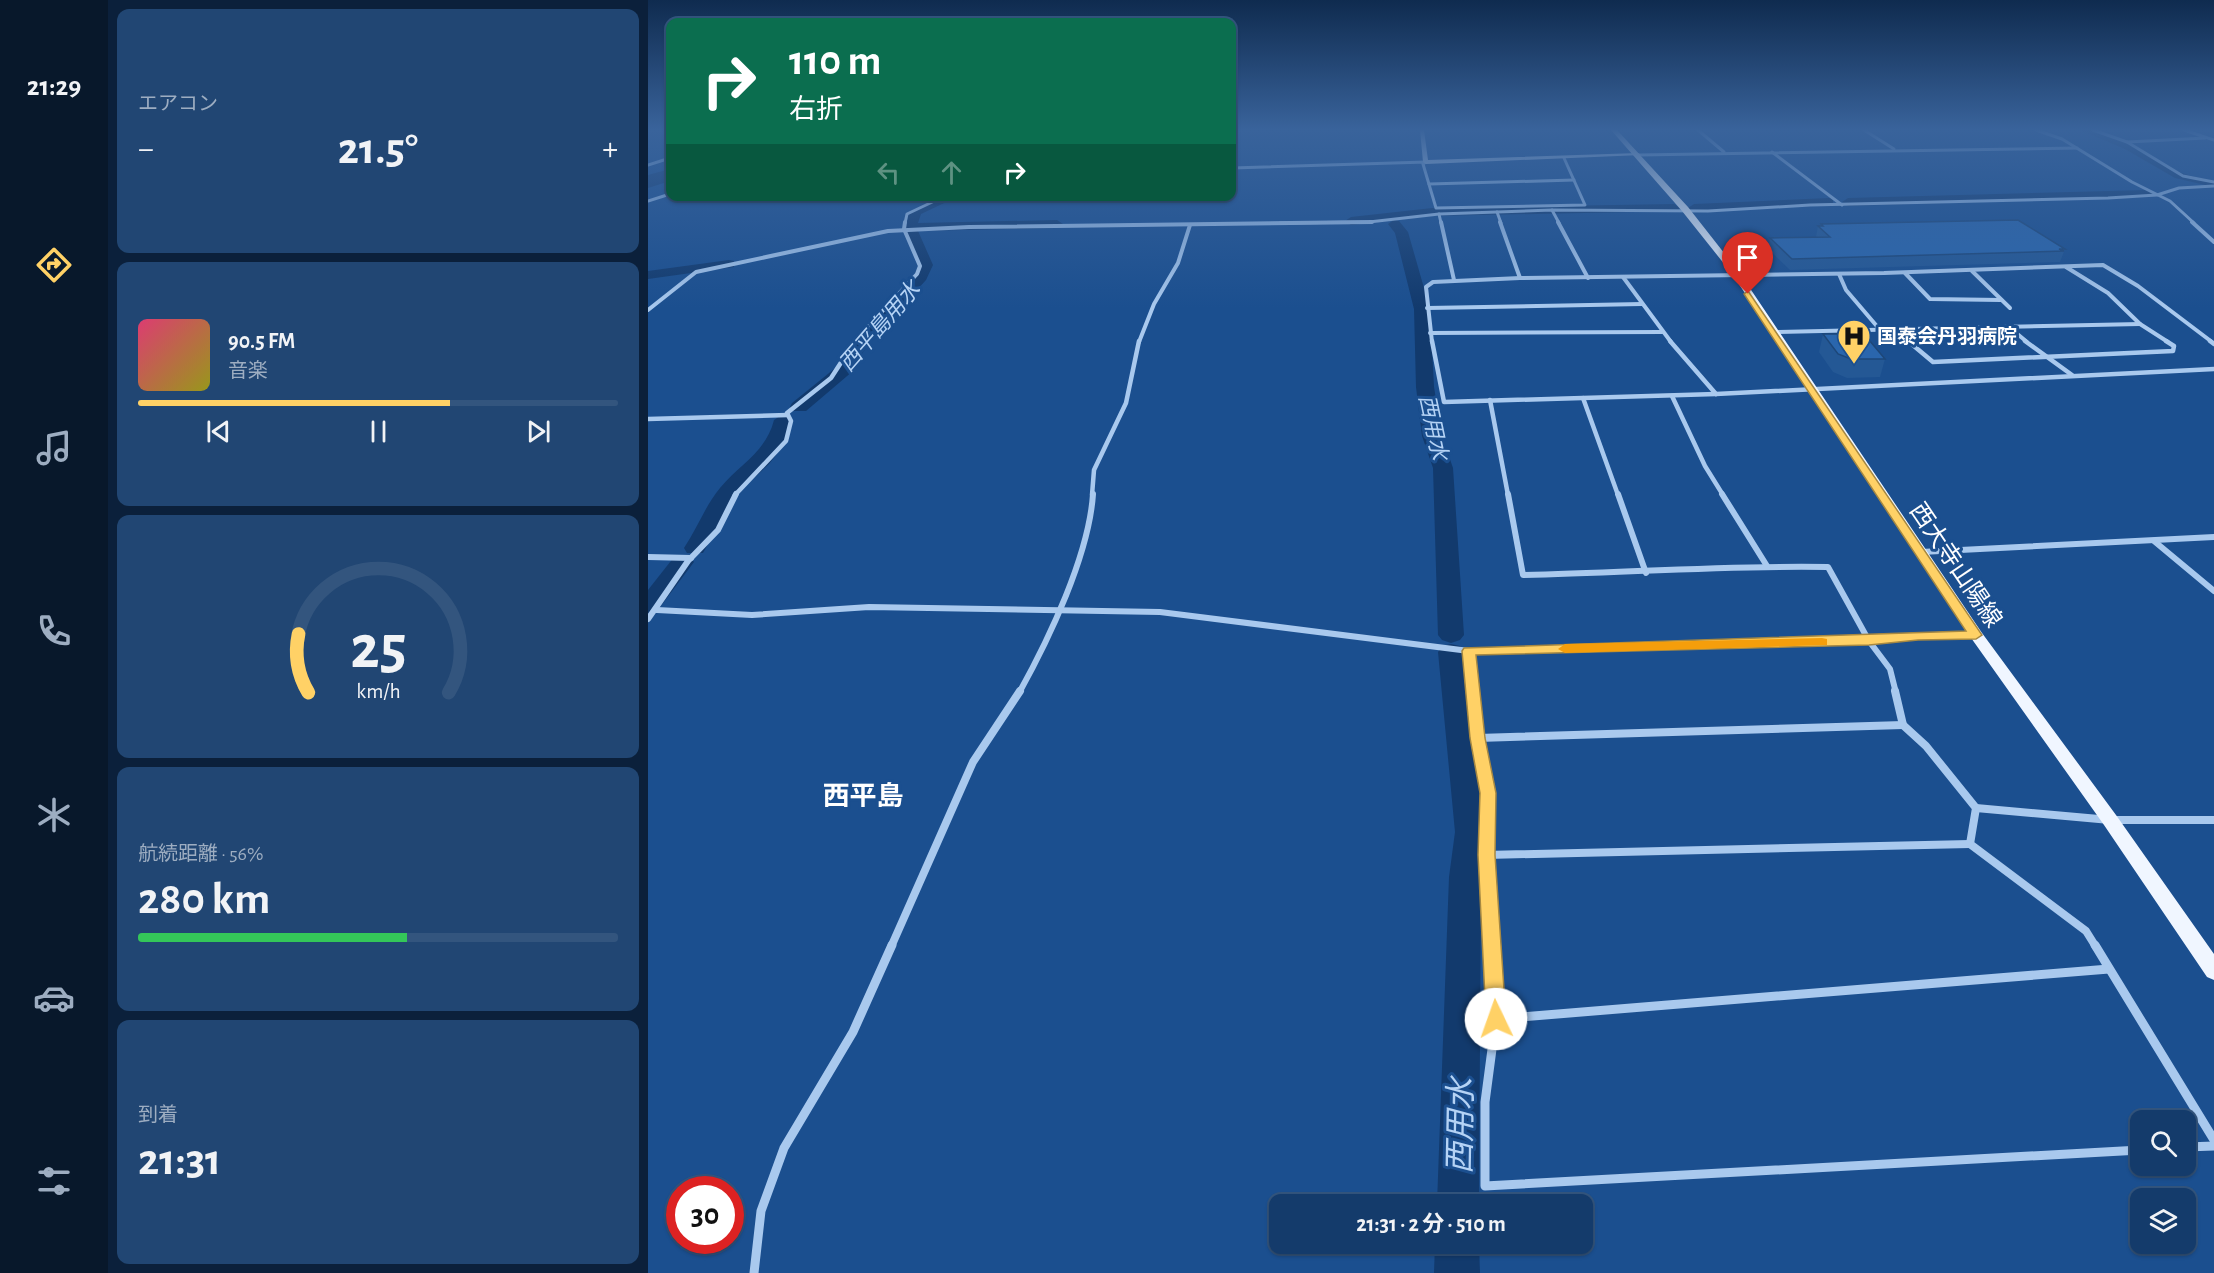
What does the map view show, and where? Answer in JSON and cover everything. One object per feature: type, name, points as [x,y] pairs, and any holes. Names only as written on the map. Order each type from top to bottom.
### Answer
[{"type":"main road","name":"西大寺山陽線","points":[[1668,189],[1736,274],[1976,635],[2110,820],[2214,971]]},
{"type":"street","points":[[1431,189],[1436,208],[1585,205],[1578,189]]},
{"type":"street","points":[[1821,189],[1842,205]]},
{"type":"street","points":[[2147,189],[2177,207],[2214,242]]},
{"type":"street","points":[[648,310],[696,272],[904,230],[1369,222],[1439,214],[1552,210],[1685,209],[1708,211],[2157,195],[2176,189]]},
{"type":"street","points":[[648,201],[666,195]]},
{"type":"street","points":[[648,419],[788,414],[831,378],[859,335],[878,318],[917,274],[920,266],[904,230],[907,214],[934,201]]},
{"type":"street","points":[[1552,210],[1588,278]]},
{"type":"street","points":[[1497,212],[1520,278]]},
{"type":"street","points":[[1439,214],[1454,280]]},
{"type":"street","points":[[754,1273],[761,1211],[784,1148],[853,1032],[973,762],[1020,691],[1060,609],[1091,520],[1094,470],[1125,403],[1141,333],[1154,304],[1179,263],[1190,225]]},
{"type":"street","points":[[2214,344],[2138,286],[2103,265],[1905,273],[1454,280],[1432,282],[1426,287],[1430,333],[1444,402],[1672,396],[2214,369]]},
{"type":"street","points":[[1895,330],[1934,362],[2173,351],[2174,346],[2165,338],[2140,324],[2108,292],[2066,267]]},
{"type":"street","points":[[1972,271],[2010,308]]},
{"type":"street","points":[[1905,273],[1930,299],[1976,302],[2001,300]]},
{"type":"street","points":[[1839,274],[1846,290],[1881,331]]},
{"type":"street","points":[[1623,278],[1662,332],[1716,394]]},
{"type":"street","points":[[1427,308],[1642,304]]},
{"type":"street","points":[[1774,332],[2140,324]]},
{"type":"street","points":[[2009,327],[2044,357],[2073,376]]},
{"type":"street","points":[[1430,333],[1662,332]]},
{"type":"street","points":[[1672,396],[1705,466],[1767,566]]},
{"type":"street","points":[[1583,398],[1646,573]]},
{"type":"street","points":[[1490,400],[1523,575],[1646,573],[1767,566],[1828,567],[1869,641],[1890,669],[1903,725],[1926,746],[1976,808],[2110,820],[2214,820]]},
{"type":"street","points":[[648,619],[657,610],[692,558],[718,530],[727,507],[741,486],[786,441],[791,421],[788,414]]},
{"type":"street","points":[[1921,552],[2214,537]]},
{"type":"street","points":[[2153,541],[2214,591]]},
{"type":"street","points":[[648,556],[692,558]]},
{"type":"street","points":[[657,610],[752,615],[869,607],[1160,612],[1469,651],[1869,641],[1918,636],[1976,635]]},
{"type":"street","points":[[1469,651],[1478,738],[1488,793],[1486,855],[1496,1019],[1485,1102],[1485,1186],[2130,1151]]},
{"type":"street","points":[[1478,738],[1903,725]]},
{"type":"street","points":[[1970,844],[1976,808]]},
{"type":"street","points":[[1486,855],[1970,844],[2086,931],[2214,1140]]},
{"type":"street","points":[[1496,1019],[2109,969]]},
{"type":"street","points":[[2196,1147],[2214,1146]]},
{"type":"building","points":[[2018,220],[2065,249],[2059,249],[2064,251],[1792,259],[1770,238],[1830,237],[1818,226],[1823,226],[1821,224]]},
{"type":"building","points":[[1823,334],[1864,334],[1885,359],[1851,359],[1838,354]]},
{"type":"waterway","points":[[1848,202],[2147,194]]},
{"type":"waterway","points":[[941,201],[915,212],[911,227],[1057,224]]},
{"type":"waterway","points":[[1694,208],[1829,202]]},
{"type":"waterway","points":[[1351,221],[1432,212],[1674,208]]},
{"type":"waterway","name":"西用水","points":[[1394,224],[1401,232],[1422,309],[1425,387],[1432,436],[1443,468],[1451,635]]},
{"type":"waterway","name":"西平島用水","points":[[799,407],[847,367],[852,355],[870,332],[921,277],[926,265],[912,232]]},
{"type":"waterway","points":[[648,275],[729,264]]},
{"type":"waterway","name":"西平島用水","points":[[695,548],[728,492],[762,460],[776,442],[783,420]]},
{"type":"waterway","name":"西平島用水","points":[[648,606],[682,562]]},
{"type":"waterway","name":"西用水","points":[[1451,652],[1471,832],[1465,877],[1458,1194]]},
{"type":"waterway","name":"西用水","points":[[1457,1254],[1457,1273]]},
{"type":"slow traffic","points":[[1565,649],[1822,642]]},
{"type":"place","name":"国泰会丹羽病院","points":[[1854,365]]},
{"type":"district","name":"西平島","points":[[863,796]]},
{"type":"route","points":[[1496,1019],[1486,855],[1488,793],[1478,738],[1469,651],[1869,641],[1918,636],[1976,635],[1748,294]]}]
